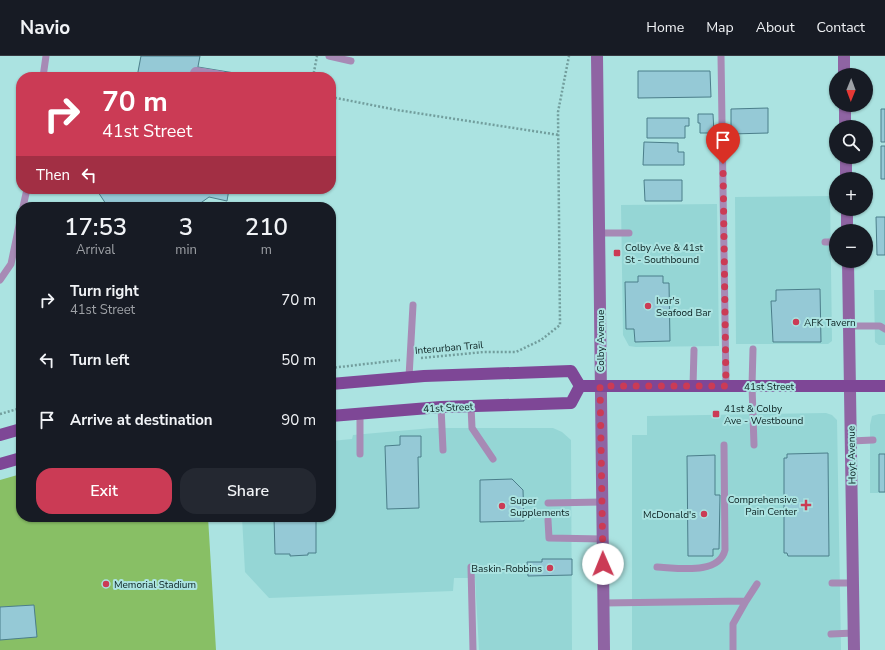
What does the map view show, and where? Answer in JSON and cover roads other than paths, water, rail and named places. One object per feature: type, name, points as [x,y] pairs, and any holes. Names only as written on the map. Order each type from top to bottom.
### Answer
[{"type":"main road","name":"Colby Avenue","points":[[597,56],[604,650]]},
{"type":"main road","points":[[844,56],[844,68]]},
{"type":"main road","name":"Hoyt Avenue","points":[[848,268],[854,650]]},
{"type":"main road","points":[[336,384],[409,378],[571,371],[580,386]]},
{"type":"main road","name":"41st Street","points":[[336,416],[441,407],[571,403],[580,386],[885,386]]},
{"type":"main road","points":[[0,435],[16,431]]},
{"type":"main road","points":[[0,464],[16,459]]},
{"type":"lane","points":[[44,72],[46,56]]},
{"type":"lane","points":[[329,56],[351,61]]},
{"type":"lane","points":[[721,56],[726,386]]},
{"type":"lane","points":[[599,233],[629,232]]},
{"type":"lane","points":[[0,280],[11,264],[16,240]]},
{"type":"lane","points":[[409,378],[408,359],[412,305]]},
{"type":"lane","points":[[849,326],[880,326],[885,329]]},
{"type":"lane","points":[[754,349],[752,386],[754,445]]},
{"type":"lane","points":[[693,386],[694,350]]},
{"type":"lane","points":[[471,406],[472,428],[493,459]]},
{"type":"lane","points":[[441,407],[442,450]]},
{"type":"lane","points":[[360,414],[360,454]]},
{"type":"lane","points":[[851,441],[873,440]]},
{"type":"lane","points":[[658,567],[710,567],[719,562],[723,557],[725,550],[724,445]]},
{"type":"lane","points":[[548,503],[602,502]]},
{"type":"lane","points":[[548,520],[549,538],[602,538]]},
{"type":"lane","points":[[471,567],[473,650]]},
{"type":"lane","points":[[832,583],[853,583]]},
{"type":"lane","points":[[733,650],[733,624],[757,584]]},
{"type":"lane","points":[[603,603],[746,601]]},
{"type":"lane","points":[[831,634],[854,633]]},
{"type":"place","name":"Colby Ave & 41st St - Southbound","points":[[617,253]]},
{"type":"place","name":"Ivar's Seafood Bar","points":[[648,306]]},
{"type":"place","name":"AFK Tavern","points":[[796,322]]},
{"type":"place","name":"41st & Colby Ave - Westbound","points":[[716,414]]},
{"type":"place","name":"Comprehensive Pain Center","points":[[806,505]]},
{"type":"place","name":"Super Supplements","points":[[502,506]]},
{"type":"place","name":"McDonald's","points":[[704,514]]},
{"type":"place","name":"Baskin-Robbins","points":[[550,568]]},
{"type":"place","name":"Memorial Stadium","points":[[106,584]]}]
